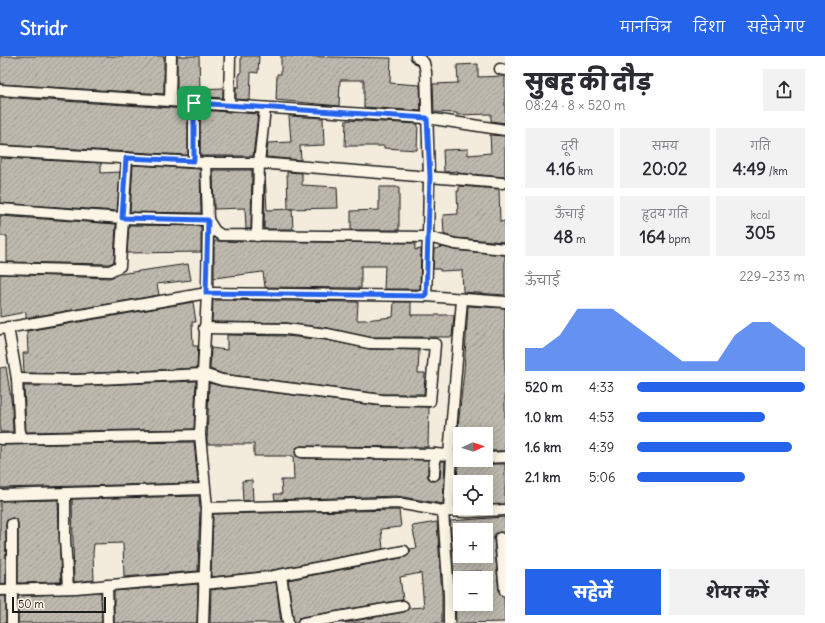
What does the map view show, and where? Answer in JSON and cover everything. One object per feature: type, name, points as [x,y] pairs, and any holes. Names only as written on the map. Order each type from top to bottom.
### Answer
[{"type":"street","points":[[170,101],[171,56]]},
{"type":"street","points":[[228,105],[230,56]]},
{"type":"street","points":[[416,56],[424,63],[426,72],[430,177],[426,296]]},
{"type":"street","points":[[0,90],[427,118],[505,130]]},
{"type":"street","points":[[194,103],[194,161]]},
{"type":"street","points":[[257,236],[259,163],[265,108]]},
{"type":"street","points":[[0,151],[194,161],[206,163],[259,163],[502,183]]},
{"type":"street","points":[[0,268],[110,271],[118,268],[120,264],[126,158]]},
{"type":"street","points":[[203,623],[207,508],[204,490],[200,435],[208,220],[206,163]]},
{"type":"street","points":[[0,209],[122,218],[208,220]]},
{"type":"street","points":[[208,220],[214,231],[221,235],[428,236],[455,244],[505,249]]},
{"type":"street","points":[[20,438],[17,379],[4,328],[206,293],[426,296],[462,300],[505,302]]},
{"type":"street","points":[[455,427],[462,300]]},
{"type":"street","points":[[17,379],[77,380],[203,374],[222,380],[382,400],[430,401],[435,344],[369,343],[327,334],[286,329],[204,328]]},
{"type":"street","points":[[0,439],[200,435]]},
{"type":"street","points":[[301,452],[435,454],[453,456]]},
{"type":"street","points":[[434,475],[435,454]]},
{"type":"street","points":[[493,458],[505,457]]},
{"type":"street","points":[[449,623],[446,511],[453,463]]},
{"type":"street","points":[[0,495],[204,490]]},
{"type":"street","points":[[65,494],[65,539],[68,588]]},
{"type":"street","points":[[207,508],[397,503],[446,511],[468,512],[505,510]]},
{"type":"street","points":[[12,524],[12,623]]},
{"type":"street","points":[[500,538],[505,591]]},
{"type":"street","points":[[0,590],[12,591],[204,581],[281,575],[404,551]]},
{"type":"street","points":[[281,575],[288,623]]},
{"type":"street","points":[[107,585],[108,623]]},
{"type":"street","points":[[303,623],[403,606]]},
{"type":"building","points":[[0,56],[164,56],[164,94],[0,84]]},
{"type":"building","points":[[177,56],[199,56],[200,89],[223,88],[223,98],[177,95]]},
{"type":"building","points":[[241,56],[259,56],[258,73],[251,72],[250,100],[236,99],[236,87],[239,87],[239,74],[241,74]]},
{"type":"building","points":[[281,56],[391,58],[390,83],[420,85],[421,111],[364,107],[364,80],[340,80],[339,106],[276,100],[277,74],[281,74]]},
{"type":"building","points":[[478,64],[478,77],[505,76],[505,123],[491,121],[491,114],[457,115],[457,113],[434,112],[433,84],[458,83],[457,65]]},
{"type":"building","points":[[0,97],[188,109],[188,155],[0,145]]},
{"type":"building","points":[[200,110],[258,114],[253,156],[200,156]]},
{"type":"building","points":[[289,116],[323,118],[324,145],[300,146],[301,160],[266,157],[268,143],[291,142]]},
{"type":"building","points":[[346,120],[418,124],[417,150],[384,148],[384,146],[345,146]]},
{"type":"building","points":[[490,135],[505,136],[505,177],[458,173],[458,171],[444,172],[443,150],[468,149],[468,155],[491,153]]},
{"type":"building","points":[[0,158],[101,163],[101,173],[120,172],[117,211],[0,203]]},
{"type":"building","points":[[133,165],[200,169],[201,213],[130,212]]},
{"type":"building","points":[[213,170],[252,170],[251,229],[246,229],[245,208],[214,209]]},
{"type":"building","points":[[287,172],[302,173],[302,185],[337,187],[338,208],[288,209]]},
{"type":"building","points":[[265,173],[267,210],[292,209],[293,229],[264,229]]},
{"type":"building","points":[[459,186],[499,189],[500,222],[505,221],[505,242],[456,238],[444,234],[443,215],[458,214],[457,191],[459,191]]},
{"type":"building","points":[[379,187],[399,187],[399,230],[351,230],[351,211],[379,210]]},
{"type":"building","points":[[0,216],[116,224],[114,262],[109,264],[7,262],[7,236],[0,236]]},
{"type":"building","points":[[129,225],[201,226],[201,252],[127,253]]},
{"type":"building","points":[[214,241],[415,243],[415,250],[421,249],[420,289],[384,289],[385,266],[361,266],[361,288],[265,287],[263,272],[214,278]]},
{"type":"building","points":[[443,247],[454,250],[505,255],[505,295],[463,292],[462,270],[440,271],[440,269],[433,269],[434,249]]},
{"type":"building","points":[[188,264],[191,280],[157,284],[159,295],[26,318],[26,312],[0,317],[0,274],[110,278],[119,274]]},
{"type":"building","points":[[213,300],[358,302],[357,320],[393,317],[394,302],[411,302],[411,315],[454,315],[452,337],[370,337],[328,328],[287,323],[212,322]]},
{"type":"building","points":[[193,302],[196,322],[192,322],[193,346],[198,346],[197,368],[77,374],[24,373],[23,353],[28,353],[27,331]]},
{"type":"building","points":[[468,306],[505,308],[505,451],[493,451],[493,427],[458,427],[464,372]]},
{"type":"building","points":[[227,335],[286,336],[326,340],[369,349],[419,350],[418,373],[425,373],[424,394],[382,394],[223,374],[210,369],[211,348],[227,350]]},
{"type":"building","points":[[6,367],[12,405],[13,432],[0,432],[0,368]]},
{"type":"building","points":[[196,381],[194,429],[26,432],[24,386],[77,386]]},
{"type":"building","points":[[209,383],[221,386],[381,406],[429,407],[428,447],[301,446],[296,448],[295,452],[297,457],[301,458],[428,460],[428,478],[433,481],[440,478],[441,461],[445,461],[443,504],[397,496],[275,500],[274,494],[282,494],[281,480],[294,480],[293,456],[254,456],[254,444],[207,444]]},
{"type":"building","points":[[194,442],[198,483],[0,488],[0,445]]},
{"type":"building","points":[[493,464],[505,464],[505,504],[493,505],[493,475],[457,475],[458,467],[493,467]]},
{"type":"building","points":[[252,480],[253,500],[243,501],[242,481]]},
{"type":"building","points":[[199,496],[198,571],[124,577],[123,543],[94,544],[94,580],[74,582],[72,499]]},
{"type":"building","points":[[58,500],[61,582],[18,583],[18,524],[16,519],[12,518],[7,520],[6,524],[6,583],[0,584],[0,501]]},
{"type":"building","points":[[399,510],[401,527],[381,529],[383,549],[268,571],[211,577],[213,514]]},
{"type":"building","points":[[505,517],[505,534],[500,532],[497,533],[494,539],[499,592],[504,597],[505,622],[456,623],[456,611],[493,611],[493,571],[453,571],[450,521]]},
{"type":"building","points":[[437,522],[442,595],[442,623],[342,623],[404,612],[409,608],[424,607],[421,573],[400,577],[403,600],[302,617],[299,618],[297,623],[294,623],[288,580],[406,557],[410,553],[410,549],[417,548],[412,526]]},
{"type":"building","points":[[276,582],[281,623],[210,623],[211,590]]},
{"type":"building","points":[[198,584],[197,623],[114,623],[114,591]]},
{"type":"building","points":[[101,592],[102,623],[18,623],[18,596]]},
{"type":"building","points":[[0,596],[6,596],[6,623],[0,623]]},
{"type":"route","points":[[194,103],[427,118],[430,177],[426,296],[206,293],[208,220],[122,218],[126,158],[194,161],[194,103]]}]
